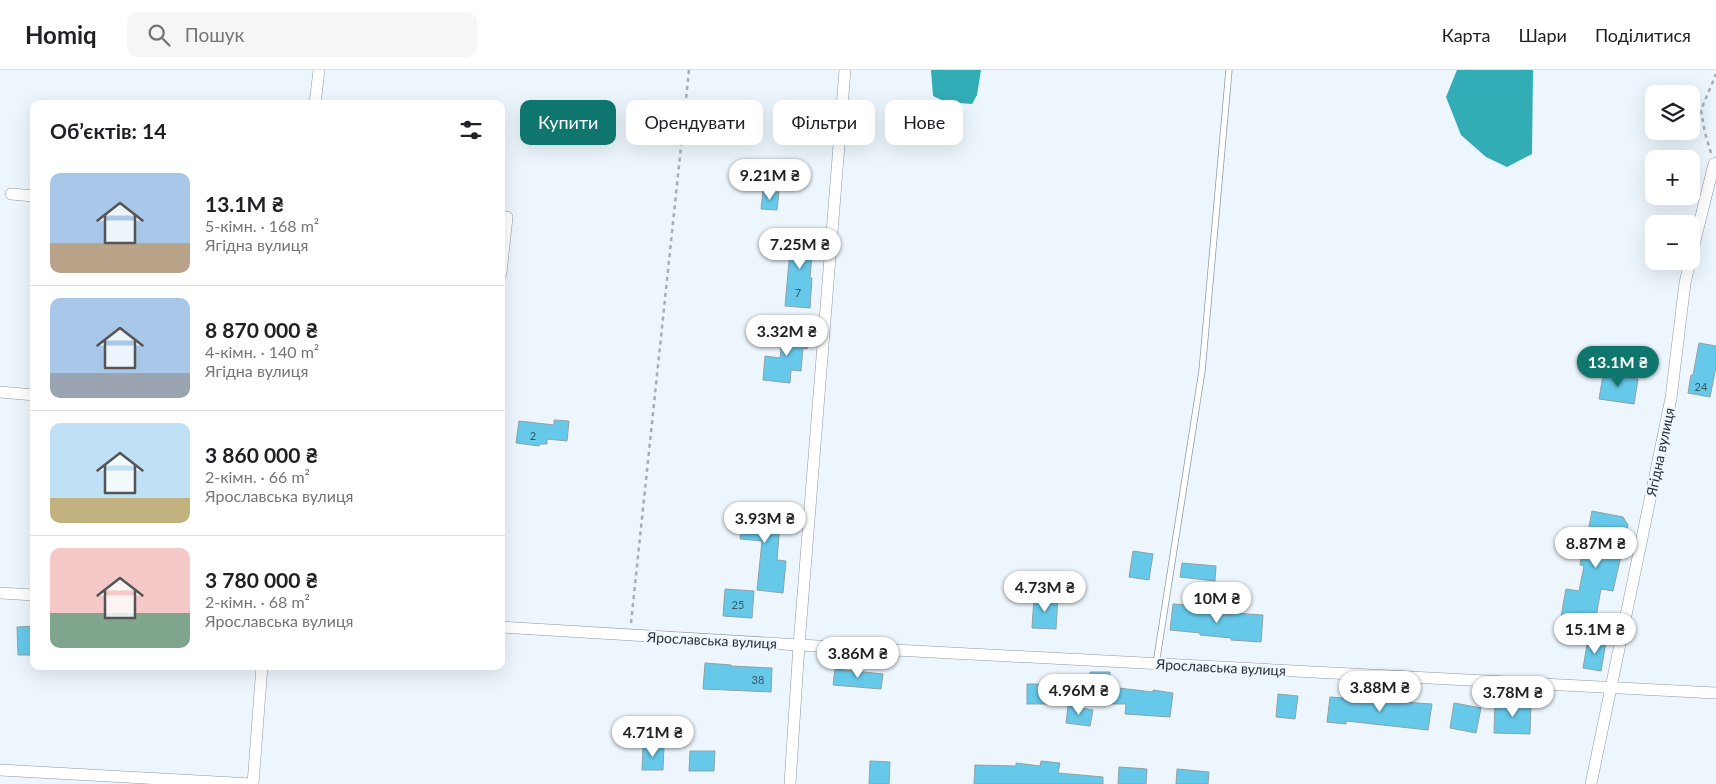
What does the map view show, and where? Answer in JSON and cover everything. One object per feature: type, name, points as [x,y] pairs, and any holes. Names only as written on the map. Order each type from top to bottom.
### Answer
[{"type":"street","points":[[315,100],[319,70]]},
{"type":"street","points":[[790,784],[799,645],[845,70]]},
{"type":"street","points":[[1700,222],[1715,163]]},
{"type":"street","points":[[11,194],[30,196]]},
{"type":"street","points":[[505,235],[507,216]]},
{"type":"street","name":"Ягідна вулиця","points":[[1591,784],[1671,398],[1688,270]]},
{"type":"street","points":[[0,392],[30,395]]},
{"type":"street","points":[[0,593],[30,595]]},
{"type":"street","name":"Ярославська вулиця","points":[[505,627],[1156,664],[1612,686]]},
{"type":"street","points":[[0,770],[253,784],[262,670]]},
{"type":"street","points":[[1612,686],[1716,693]]},
{"type":"lane","points":[[1156,664],[1202,372],[1229,70]]},
{"type":"path","points":[[630,635],[688,70]]},
{"type":"path","points":[[1715,163],[1705,133],[1701,110],[1716,74]]},
{"type":"water","points":[[931,70],[981,70],[977,95],[972,104],[963,103],[963,100],[942,100],[933,96]]},
{"type":"water","points":[[1457,70],[1533,70],[1532,154],[1507,167],[1486,157],[1461,135],[1446,97]]},
{"type":"building","points":[[763,191],[779,192],[777,210],[761,209]]},
{"type":"building","points":[[792,229],[814,231],[810,278],[812,278],[810,308],[785,306]]},
{"type":"building","points":[[783,330],[809,333],[807,349],[803,348],[801,371],[791,370],[790,383],[763,380],[765,356],[780,358]]},
{"type":"building","points":[[1699,343],[1716,346],[1716,367],[1710,397],[1688,393]]},
{"type":"building","points":[[1604,369],[1620,371],[1619,376],[1638,379],[1634,404],[1599,399]]},
{"type":"building","points":[[554,420],[569,421],[567,441],[547,439],[547,444],[540,444],[539,446],[516,443],[519,421],[554,425]]},
{"type":"building","points":[[744,503],[777,507],[777,511],[781,512],[777,560],[786,561],[783,593],[757,590],[762,541],[740,539]]},
{"type":"building","points":[[1592,511],[1623,517],[1628,525],[1613,591],[1601,589],[1594,628],[1560,622],[1566,589],[1579,591],[1584,566],[1580,565]]},
{"type":"building","points":[[1133,551],[1153,554],[1149,580],[1129,577]]},
{"type":"building","points":[[1182,563],[1216,566],[1215,581],[1180,577]]},
{"type":"building","points":[[725,589],[754,591],[752,618],[723,616]]},
{"type":"building","points":[[1034,596],[1058,597],[1056,629],[1032,628]]},
{"type":"building","points":[[1173,604],[1203,606],[1202,612],[1263,615],[1261,642],[1231,640],[1231,638],[1170,630]]},
{"type":"building","points":[[30,626],[30,655],[18,655],[17,627]]},
{"type":"building","points":[[1588,639],[1606,642],[1601,671],[1583,668]]},
{"type":"building","points":[[705,663],[772,668],[771,692],[703,689]]},
{"type":"building","points":[[835,669],[883,674],[881,689],[833,685]]},
{"type":"building","points":[[1090,672],[1110,672],[1110,687],[1173,693],[1170,717],[1125,714],[1126,704],[1089,704]]},
{"type":"building","points":[[1027,684],[1054,684],[1054,704],[1027,704]]},
{"type":"building","points":[[1278,694],[1298,696],[1295,719],[1276,717]]},
{"type":"building","points":[[1330,697],[1432,704],[1428,730],[1346,721],[1346,724],[1327,722]]},
{"type":"building","points":[[1454,703],[1481,708],[1476,733],[1450,728]]},
{"type":"building","points":[[1495,703],[1531,703],[1530,734],[1494,733]]},
{"type":"building","points":[[1068,706],[1093,710],[1090,726],[1066,723]]},
{"type":"building","points":[[643,746],[664,746],[663,770],[642,770]]},
{"type":"building","points":[[690,751],[715,751],[714,771],[689,771]]},
{"type":"building","points":[[870,761],[890,762],[889,784],[869,784]]},
{"type":"building","points":[[1041,761],[1060,763],[1058,773],[1103,777],[1103,784],[974,784],[975,765],[1016,766],[1016,763],[1040,766]]},
{"type":"building","points":[[1119,767],[1147,769],[1146,784],[1118,784]]},
{"type":"building","points":[[1177,769],[1209,772],[1208,784],[1176,784]]}]
